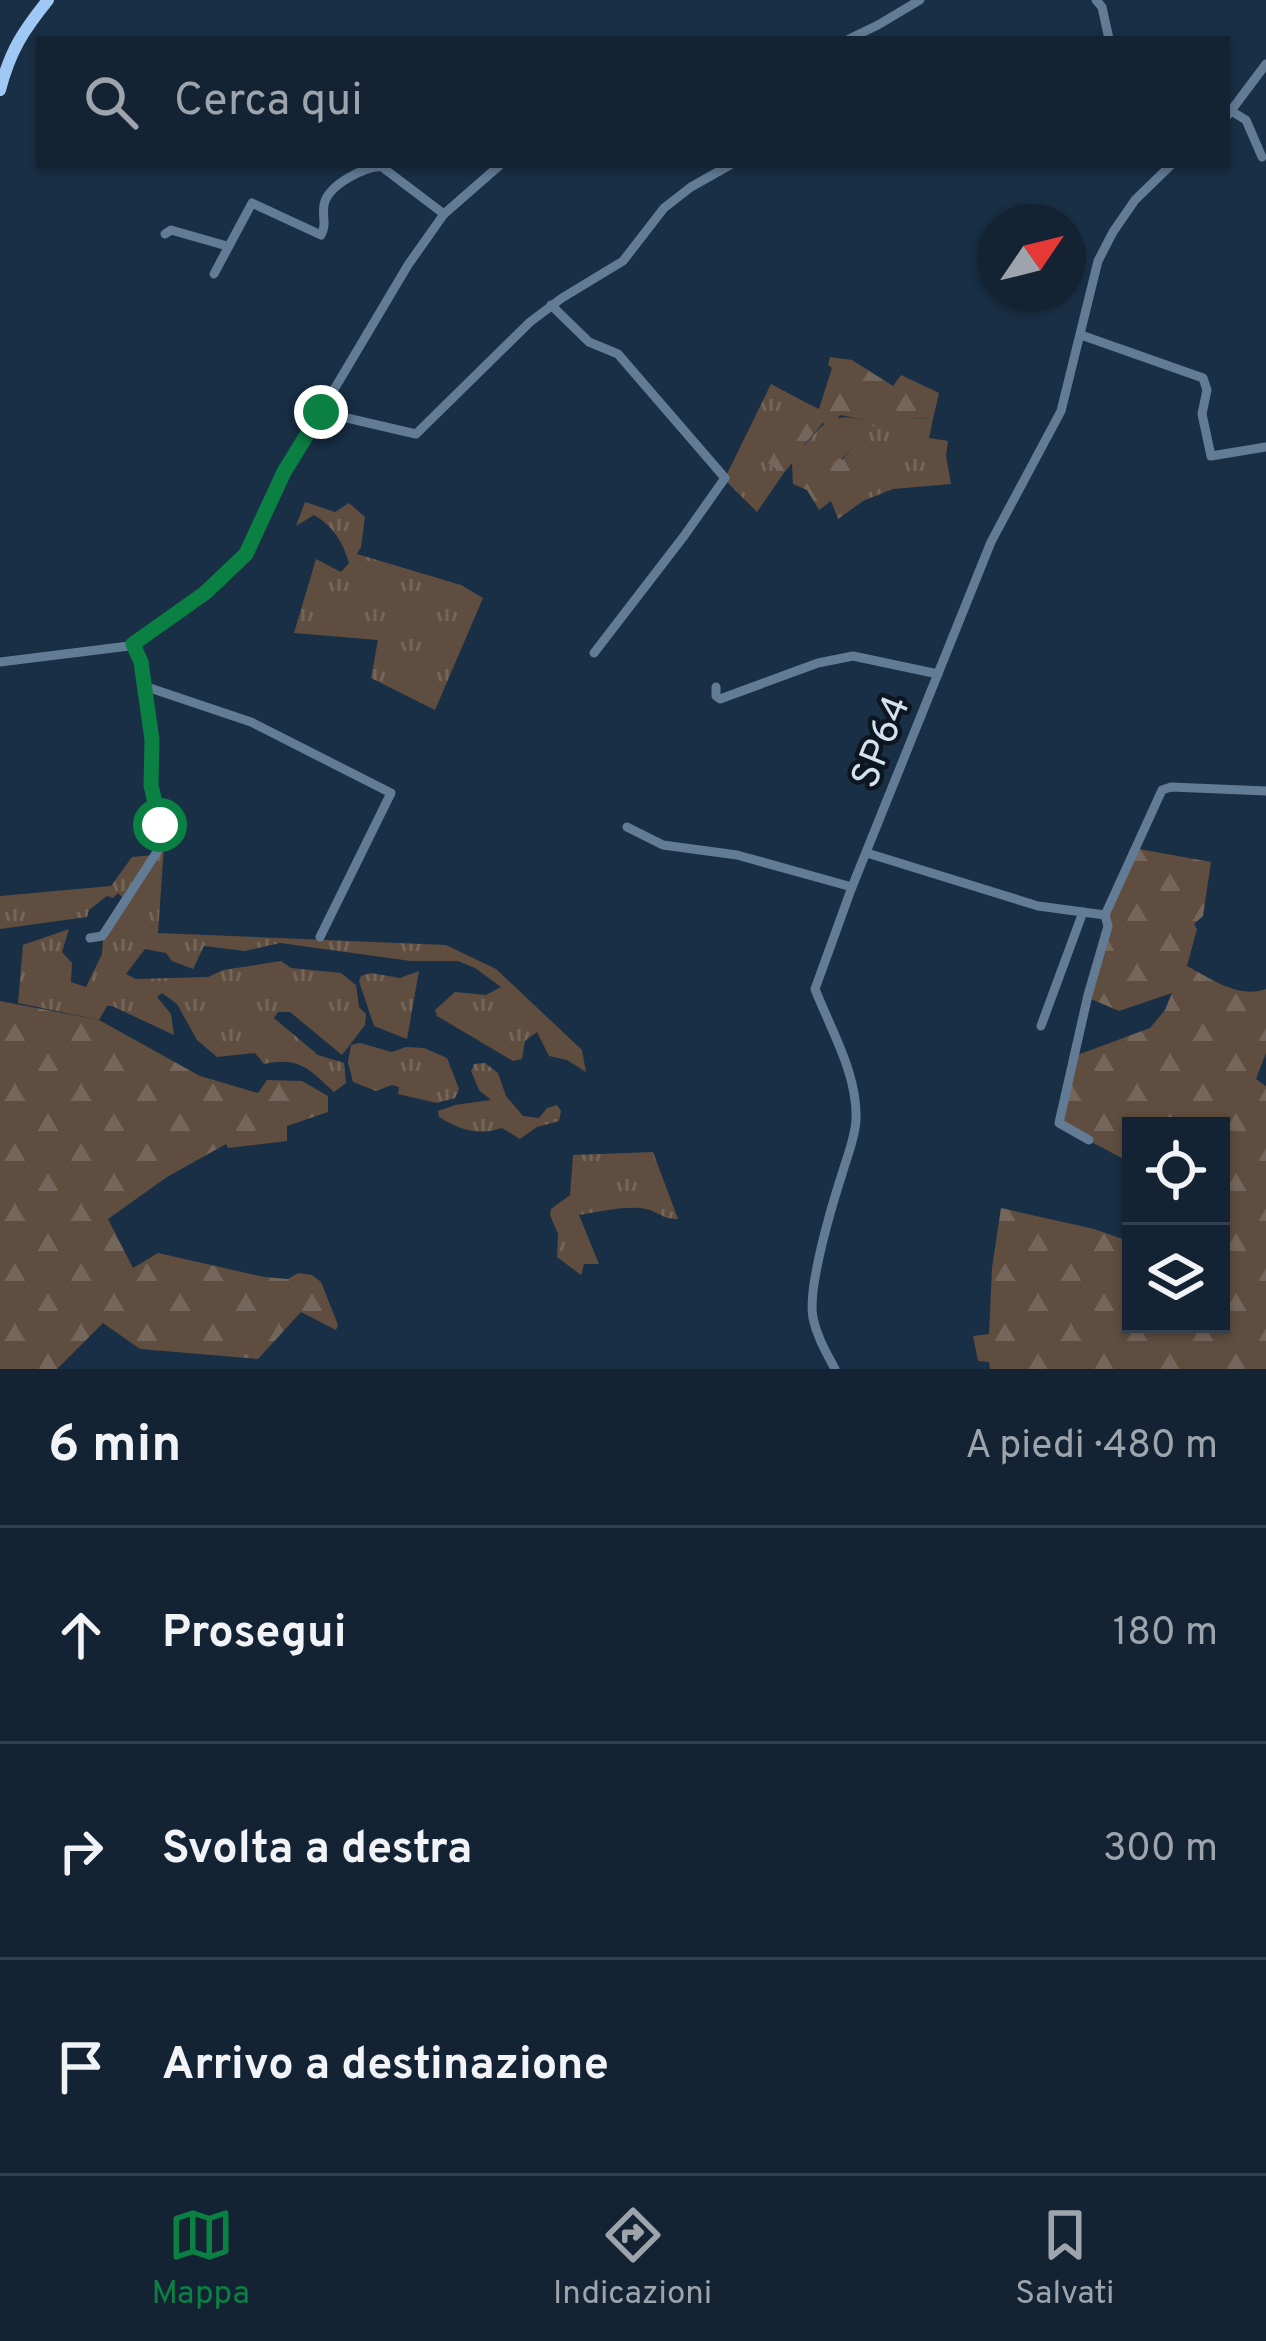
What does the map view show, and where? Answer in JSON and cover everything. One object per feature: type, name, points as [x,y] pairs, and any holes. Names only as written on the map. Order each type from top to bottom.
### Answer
[{"type":"main road","points":[[0,90],[8,58],[48,0]]},
{"type":"street","points":[[854,36],[920,0]]},
{"type":"street","points":[[1096,0],[1108,36]]},
{"type":"street","points":[[1230,112],[1261,80],[1266,64]]},
{"type":"street","points":[[1230,113],[1246,120],[1262,157]]},
{"type":"street","points":[[214,274],[252,203],[321,235],[326,229],[324,205],[331,192],[371,168]]},
{"type":"street","points":[[383,168],[444,214]]},
{"type":"street","points":[[0,662],[133,644],[205,593],[246,554],[284,472],[397,283],[444,214],[497,168]]},
{"type":"street","points":[[321,412],[416,434],[551,305],[623,261],[664,208],[725,168]]},
{"type":"street","name":"SP64","points":[[835,1369],[820,1342],[813,1296],[856,1108],[852,1081],[815,989],[992,542],[1061,411],[1103,247],[1135,200],[1168,168]]},
{"type":"street","points":[[165,234],[171,230],[227,246]]},
{"type":"street","points":[[551,305],[589,342],[618,354],[724,478],[594,652]]},
{"type":"street","points":[[1081,334],[1203,378],[1207,390],[1202,414],[1211,456],[1266,447]]},
{"type":"street","points":[[90,938],[106,932],[163,844],[151,785],[153,745],[140,656],[133,644]]},
{"type":"street","points":[[716,687],[720,699],[818,663],[853,656],[938,674]]},
{"type":"street","points":[[144,686],[250,722],[391,793],[320,937]]},
{"type":"street","points":[[1089,1140],[1059,1123],[1108,926],[1105,915],[1162,790],[1266,791]]},
{"type":"street","points":[[627,827],[663,845],[737,855],[852,887]]},
{"type":"street","points":[[867,853],[1038,906],[1105,915]]},
{"type":"street","points":[[1041,1025],[1084,912]]},
{"type":"green space","points":[[830,357],[852,360],[893,386],[901,375],[939,393],[933,419],[908,418],[886,407],[874,427],[869,421],[840,415],[830,427],[823,423],[804,445],[824,470],[853,447],[874,478],[853,494],[863,501],[838,519],[831,501],[819,510],[807,490],[793,484],[792,463],[783,474],[761,458],[805,402],[819,409],[832,368]]},
{"type":"green space","points":[[771,384],[805,402],[762,458],[783,474],[757,512],[726,476]]},
{"type":"green space","points":[[886,406],[908,418],[933,419],[929,438],[948,441],[951,484],[893,489],[863,501],[852,494],[860,488],[853,447],[824,470],[804,446],[832,420],[869,421]]},
{"type":"green space","points":[[305,502],[335,512],[349,503],[365,517],[357,554],[461,585],[483,598],[435,710],[371,678],[378,640],[294,633],[316,559],[341,572],[349,563],[336,535],[321,519],[314,515],[296,526]]},
{"type":"green space","points":[[164,846],[158,933],[446,945],[496,969],[582,1050],[586,1072],[549,1056],[537,1032],[525,1041],[522,1059],[513,1061],[437,1016],[435,1010],[455,992],[486,995],[501,987],[458,961],[411,961],[280,943],[245,951],[204,946],[193,969],[172,961],[166,953],[145,949],[126,974],[136,979],[208,977],[223,970],[281,961],[291,968],[341,973],[356,985],[359,1007],[366,1014],[365,1025],[342,1055],[290,1012],[278,1012],[274,1018],[318,1055],[344,1063],[346,1083],[334,1092],[296,1064],[264,1064],[255,1053],[217,1057],[197,1040],[177,1004],[162,993],[157,997],[171,1014],[174,1035],[112,1006],[107,1006],[99,1020],[18,1003],[23,945],[69,929],[62,952],[72,963],[71,982],[86,987],[102,954],[103,938],[126,901],[118,893],[107,896],[87,917],[0,929],[0,896],[111,886],[132,857],[154,855]]},
{"type":"green space","points":[[1139,849],[1211,862],[1203,916],[1194,924],[1197,929],[1187,966],[1235,990],[1266,989],[1266,1053],[1256,1079],[1266,1086],[1266,1369],[990,1369],[989,1362],[978,1361],[973,1336],[989,1334],[1001,1208],[1122,1239],[1122,1333],[1230,1333],[1230,1117],[1122,1117],[1122,1159],[1059,1118],[1072,1057],[1150,1028],[1172,993],[1119,1011],[1091,999],[1108,914]]},
{"type":"green space","points":[[419,971],[407,1039],[374,1026],[361,976],[400,978]]},
{"type":"green space","points":[[0,1001],[99,1020],[200,1076],[258,1093],[267,1080],[302,1081],[328,1096],[328,1112],[287,1126],[287,1141],[228,1148],[226,1144],[167,1177],[108,1219],[133,1268],[158,1253],[264,1277],[312,1275],[321,1282],[336,1330],[301,1312],[258,1359],[140,1349],[103,1323],[57,1369],[0,1369]]},
{"type":"green space","points":[[351,1045],[392,1052],[424,1048],[447,1058],[459,1089],[455,1098],[437,1103],[398,1094],[399,1087],[392,1085],[376,1091],[353,1082],[348,1062]]},
{"type":"green space","points":[[485,1063],[498,1073],[506,1096],[523,1116],[539,1118],[557,1105],[559,1121],[537,1127],[520,1139],[502,1128],[469,1130],[439,1117],[438,1111],[455,1105],[491,1100],[479,1090],[471,1071],[474,1064]]},
{"type":"green space","points":[[653,1152],[678,1219],[633,1208],[579,1215],[599,1264],[584,1264],[581,1275],[557,1257],[558,1234],[550,1215],[570,1195],[573,1155]]},
{"type":"route","points":[[160,825],[151,785],[153,750],[141,662],[133,644],[205,593],[246,554],[284,472],[321,412]]}]
